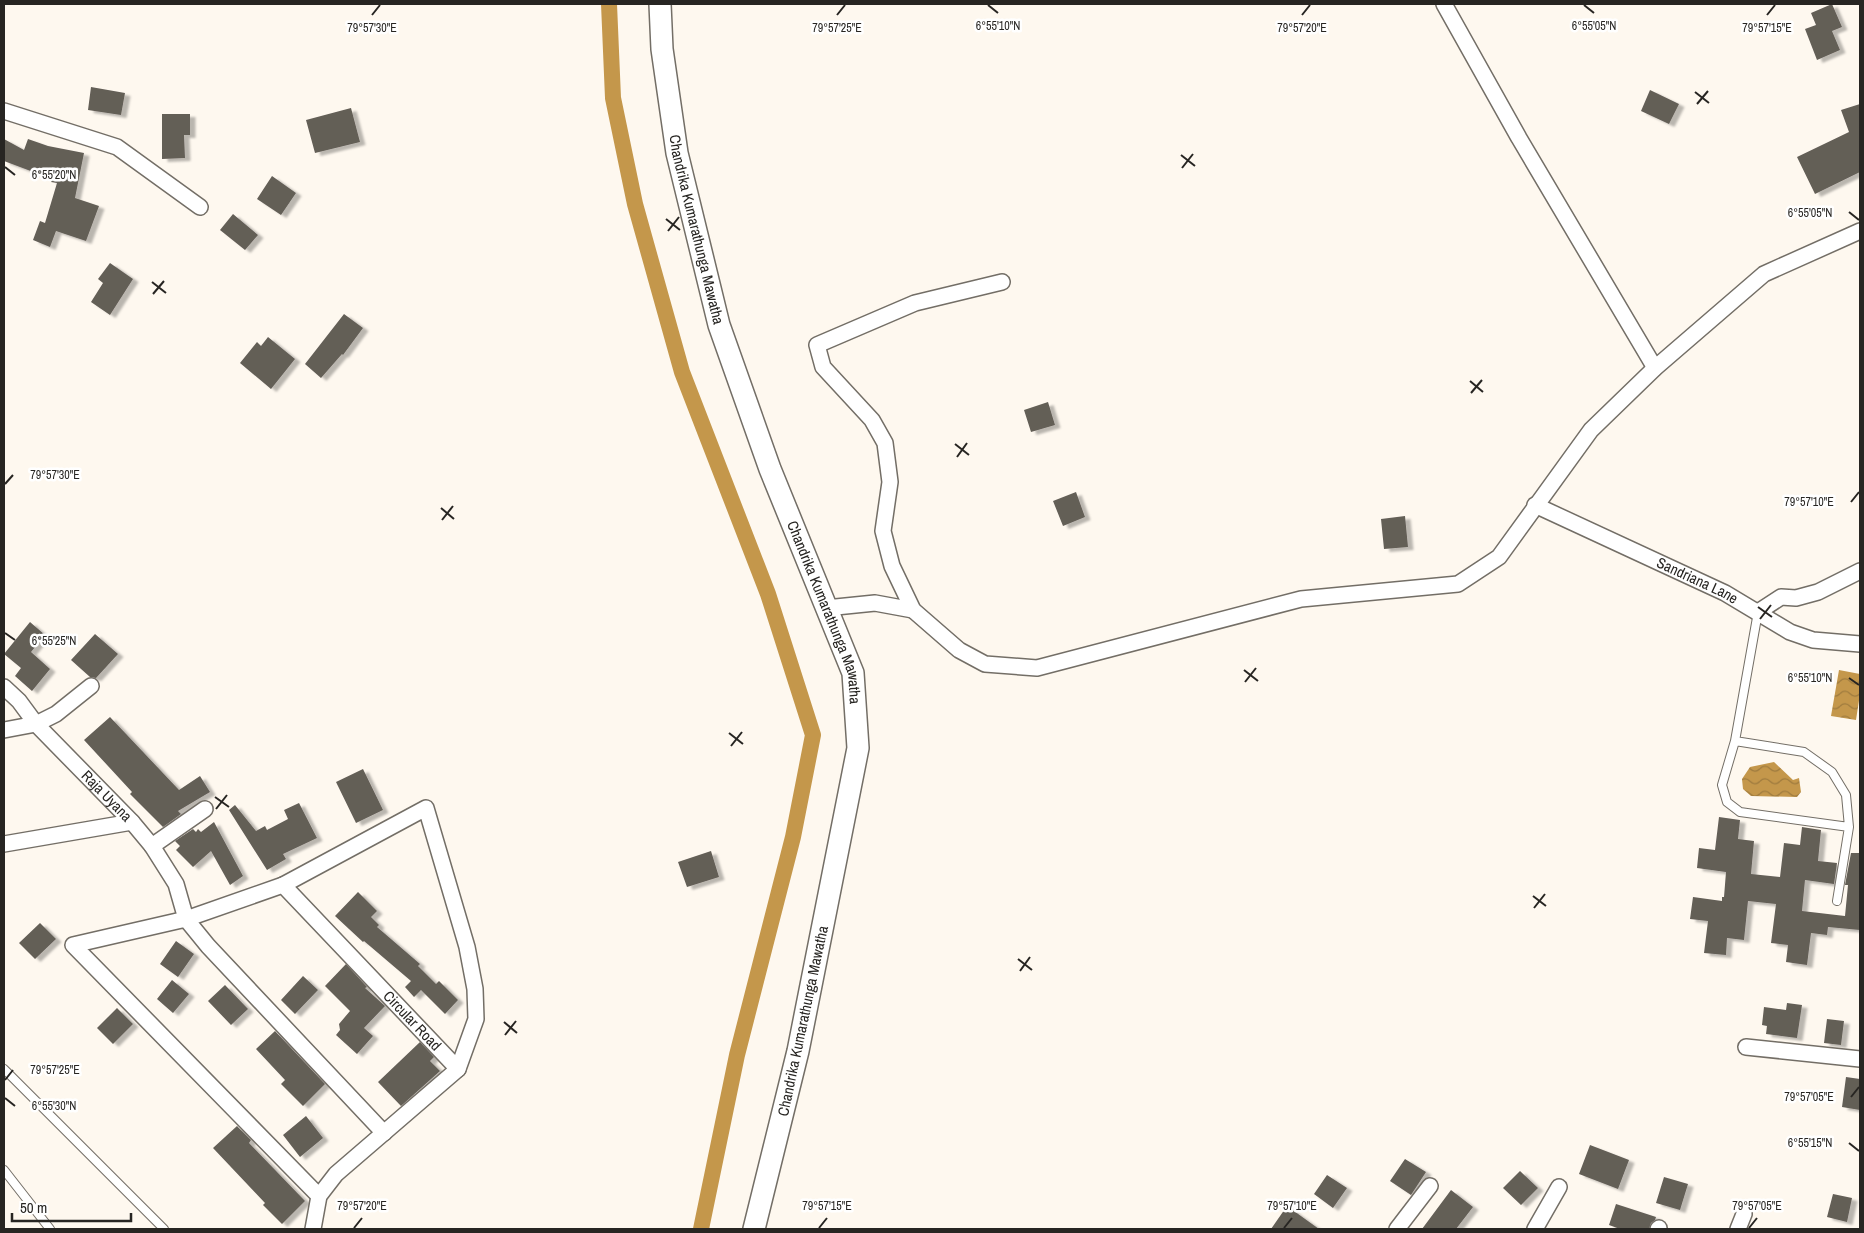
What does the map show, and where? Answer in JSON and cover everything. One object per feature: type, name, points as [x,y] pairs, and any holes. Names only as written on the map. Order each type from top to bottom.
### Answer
[{"type":"main road","name":"Chandrika Kumarathunga Mawatha","points":[[660,4],[662,49],[677,154],[719,325],[770,469],[853,673],[858,748],[798,1051],[754,1229]]},
{"type":"street","points":[[1444,4],[1519,138],[1655,368]]},
{"type":"street","points":[[4,111],[116,147],[200,207]]},
{"type":"street","points":[[1002,282],[916,303],[817,346],[823,367],[872,420],[885,442],[890,482],[883,531],[892,566],[913,610],[960,650],[985,664],[1037,668],[1301,599],[1458,584],[1499,557],[1591,430],[1655,368],[1764,274],[1860,231]]},
{"type":"street","name":"Sandriana Lane","points":[[1536,505],[1725,593],[1790,632],[1813,640],[1860,644]]},
{"type":"street","points":[[1758,612],[1781,597],[1796,598],[1818,592],[1860,571]]},
{"type":"street","points":[[826,608],[875,603],[913,610]]},
{"type":"street","points":[[4,730],[36,724],[56,714],[91,686]]},
{"type":"street","name":"Raja Uyana","points":[[4,687],[19,701],[36,724],[132,822],[152,846],[176,884],[186,919]]},
{"type":"street","points":[[313,1229],[319,1196],[336,1174],[458,1069],[476,1019],[475,990],[467,947],[426,808],[283,886],[186,919],[73,944],[319,1196]]},
{"type":"street","points":[[152,846],[205,810]]},
{"type":"street","points":[[4,844],[132,822]]},
{"type":"street","name":"Circular Road","points":[[283,886],[458,1069]]},
{"type":"street","points":[[186,919],[208,946],[384,1133]]},
{"type":"street","points":[[1746,1047],[1860,1059]]},
{"type":"street","points":[[1398,1229],[1430,1186]]},
{"type":"street","points":[[1535,1229],[1559,1187]]},
{"type":"street","points":[[1738,1229],[1744,1214]]},
{"type":"lane","points":[[1758,612],[1735,741],[1722,785],[1727,802],[1740,812],[1849,827]]},
{"type":"lane","points":[[1735,741],[1804,752],[1832,772],[1846,794],[1849,827],[1837,901]]},
{"type":"lane","points":[[4,1069],[164,1229]]},
{"type":"lane","points":[[4,1170],[50,1229]]},
{"type":"water","points":[[1839,670],[1860,674],[1860,694],[1856,720],[1831,716]]},
{"type":"water","points":[[1774,762],[1793,780],[1799,778],[1801,792],[1797,797],[1751,796],[1743,789],[1742,779],[1750,767]]},
{"type":"building","points":[[1832,4],[1842,27],[1832,31],[1840,50],[1817,60],[1805,29],[1816,25],[1811,13]]},
{"type":"building","points":[[91,87],[125,93],[121,115],[88,110]]},
{"type":"building","points":[[1650,90],[1679,104],[1669,124],[1641,111]]},
{"type":"building","points":[[1860,104],[1860,172],[1815,194],[1797,157],[1849,132],[1841,110]]},
{"type":"building","points":[[351,108],[360,142],[315,153],[306,120]]},
{"type":"building","points":[[162,114],[190,114],[190,135],[184,135],[185,158],[162,159]]},
{"type":"building","points":[[4,139],[24,150],[28,139],[48,146],[84,153],[75,198],[99,206],[86,241],[56,231],[50,247],[33,240],[40,221],[45,223],[57,183],[51,182],[52,179],[4,161]]},
{"type":"building","points":[[272,176],[296,193],[281,215],[257,199]]},
{"type":"building","points":[[233,214],[258,235],[245,250],[220,230]]},
{"type":"building","points":[[110,263],[133,279],[110,315],[91,302],[103,283],[98,279]]},
{"type":"building","points":[[344,314],[363,328],[343,355],[321,378],[305,364]]},
{"type":"building","points":[[268,337],[295,359],[271,389],[240,363],[257,342],[261,346]]},
{"type":"building","points":[[1048,402],[1055,425],[1031,432],[1024,410]]},
{"type":"building","points":[[1076,492],[1085,517],[1063,526],[1053,501]]},
{"type":"building","points":[[1405,516],[1408,547],[1384,549],[1381,519]]},
{"type":"building","points":[[30,622],[45,635],[31,652],[50,669],[32,691],[15,676],[21,668],[4,654]]},
{"type":"building","points":[[95,634],[118,654],[96,678],[90,677],[71,660]]},
{"type":"building","points":[[110,717],[179,790],[200,776],[210,792],[178,811],[181,814],[163,827],[130,794],[132,792],[84,740]]},
{"type":"building","points":[[363,769],[383,810],[356,823],[336,782]]},
{"type":"building","points":[[299,803],[317,838],[283,854],[286,859],[267,870],[229,810],[235,805],[256,831],[265,826],[267,830],[288,819],[284,810]]},
{"type":"building","points":[[1719,817],[1740,820],[1738,839],[1754,841],[1751,874],[1780,877],[1784,843],[1800,845],[1802,827],[1821,830],[1818,861],[1837,863],[1834,884],[1805,880],[1802,911],[1845,916],[1848,885],[1845,885],[1851,853],[1860,853],[1860,930],[1828,927],[1827,935],[1811,933],[1807,965],[1786,962],[1788,945],[1771,943],[1776,904],[1748,901],[1744,940],[1727,938],[1726,955],[1704,953],[1708,921],[1690,919],[1693,897],[1722,901],[1722,897],[1724,897],[1726,872],[1697,868],[1699,848],[1715,850]]},
{"type":"building","points":[[214,822],[243,876],[230,885],[211,851],[193,867],[176,850],[180,846],[175,841],[193,829],[196,832],[198,829],[201,832]]},
{"type":"building","points":[[711,851],[719,877],[687,887],[678,862]]},
{"type":"building","points":[[358,892],[377,911],[371,917],[379,925],[377,927],[420,964],[418,966],[436,984],[439,981],[458,1000],[445,1014],[421,990],[414,997],[405,987],[411,981],[363,942],[335,916]]},
{"type":"building","points":[[40,923],[56,939],[35,959],[19,943]]},
{"type":"building","points":[[176,941],[194,954],[178,977],[160,964]]},
{"type":"building","points":[[346,964],[367,987],[365,988],[385,1006],[364,1028],[373,1036],[357,1054],[336,1035],[340,1030],[339,1024],[350,1011],[325,986]]},
{"type":"building","points":[[303,976],[318,990],[295,1014],[281,1000]]},
{"type":"building","points":[[172,980],[189,994],[173,1013],[157,999]]},
{"type":"building","points":[[225,985],[248,1009],[231,1025],[208,1001]]},
{"type":"building","points":[[1787,1003],[1802,1005],[1797,1038],[1766,1034],[1767,1026],[1762,1025],[1764,1007],[1786,1010]]},
{"type":"building","points":[[117,1008],[133,1024],[113,1044],[97,1028]]},
{"type":"building","points":[[1827,1019],[1844,1021],[1841,1045],[1824,1043]]},
{"type":"building","points":[[275,1031],[325,1084],[303,1106],[281,1084],[285,1080],[256,1049]]},
{"type":"building","points":[[420,1042],[434,1057],[430,1061],[440,1071],[401,1106],[378,1082]]},
{"type":"building","points":[[1846,1077],[1860,1079],[1860,1110],[1842,1107]]},
{"type":"building","points":[[306,1116],[323,1138],[300,1157],[283,1135]]},
{"type":"building","points":[[237,1126],[251,1140],[249,1143],[305,1201],[282,1224],[263,1205],[265,1203],[213,1148]]},
{"type":"building","points":[[1590,1145],[1629,1160],[1618,1189],[1579,1174]]},
{"type":"building","points":[[1405,1159],[1426,1172],[1411,1195],[1390,1181]]},
{"type":"building","points":[[1520,1171],[1538,1188],[1521,1205],[1503,1188]]},
{"type":"building","points":[[1327,1175],[1347,1188],[1333,1208],[1314,1194]]},
{"type":"building","points":[[1664,1177],[1688,1184],[1680,1210],[1656,1203]]},
{"type":"building","points":[[1451,1190],[1473,1207],[1456,1229],[1422,1229]]},
{"type":"building","points":[[1833,1194],[1852,1198],[1847,1222],[1827,1217]]},
{"type":"building","points":[[1616,1204],[1656,1217],[1655,1220],[1651,1223],[1649,1229],[1620,1229],[1609,1225]]},
{"type":"building","points":[[1287,1206],[1319,1229],[1271,1229]]},
{"type":"waterway","points":[[609,4],[613,98],[635,204],[682,372],[768,594],[813,735],[793,837],[737,1055],[701,1229]]}]
